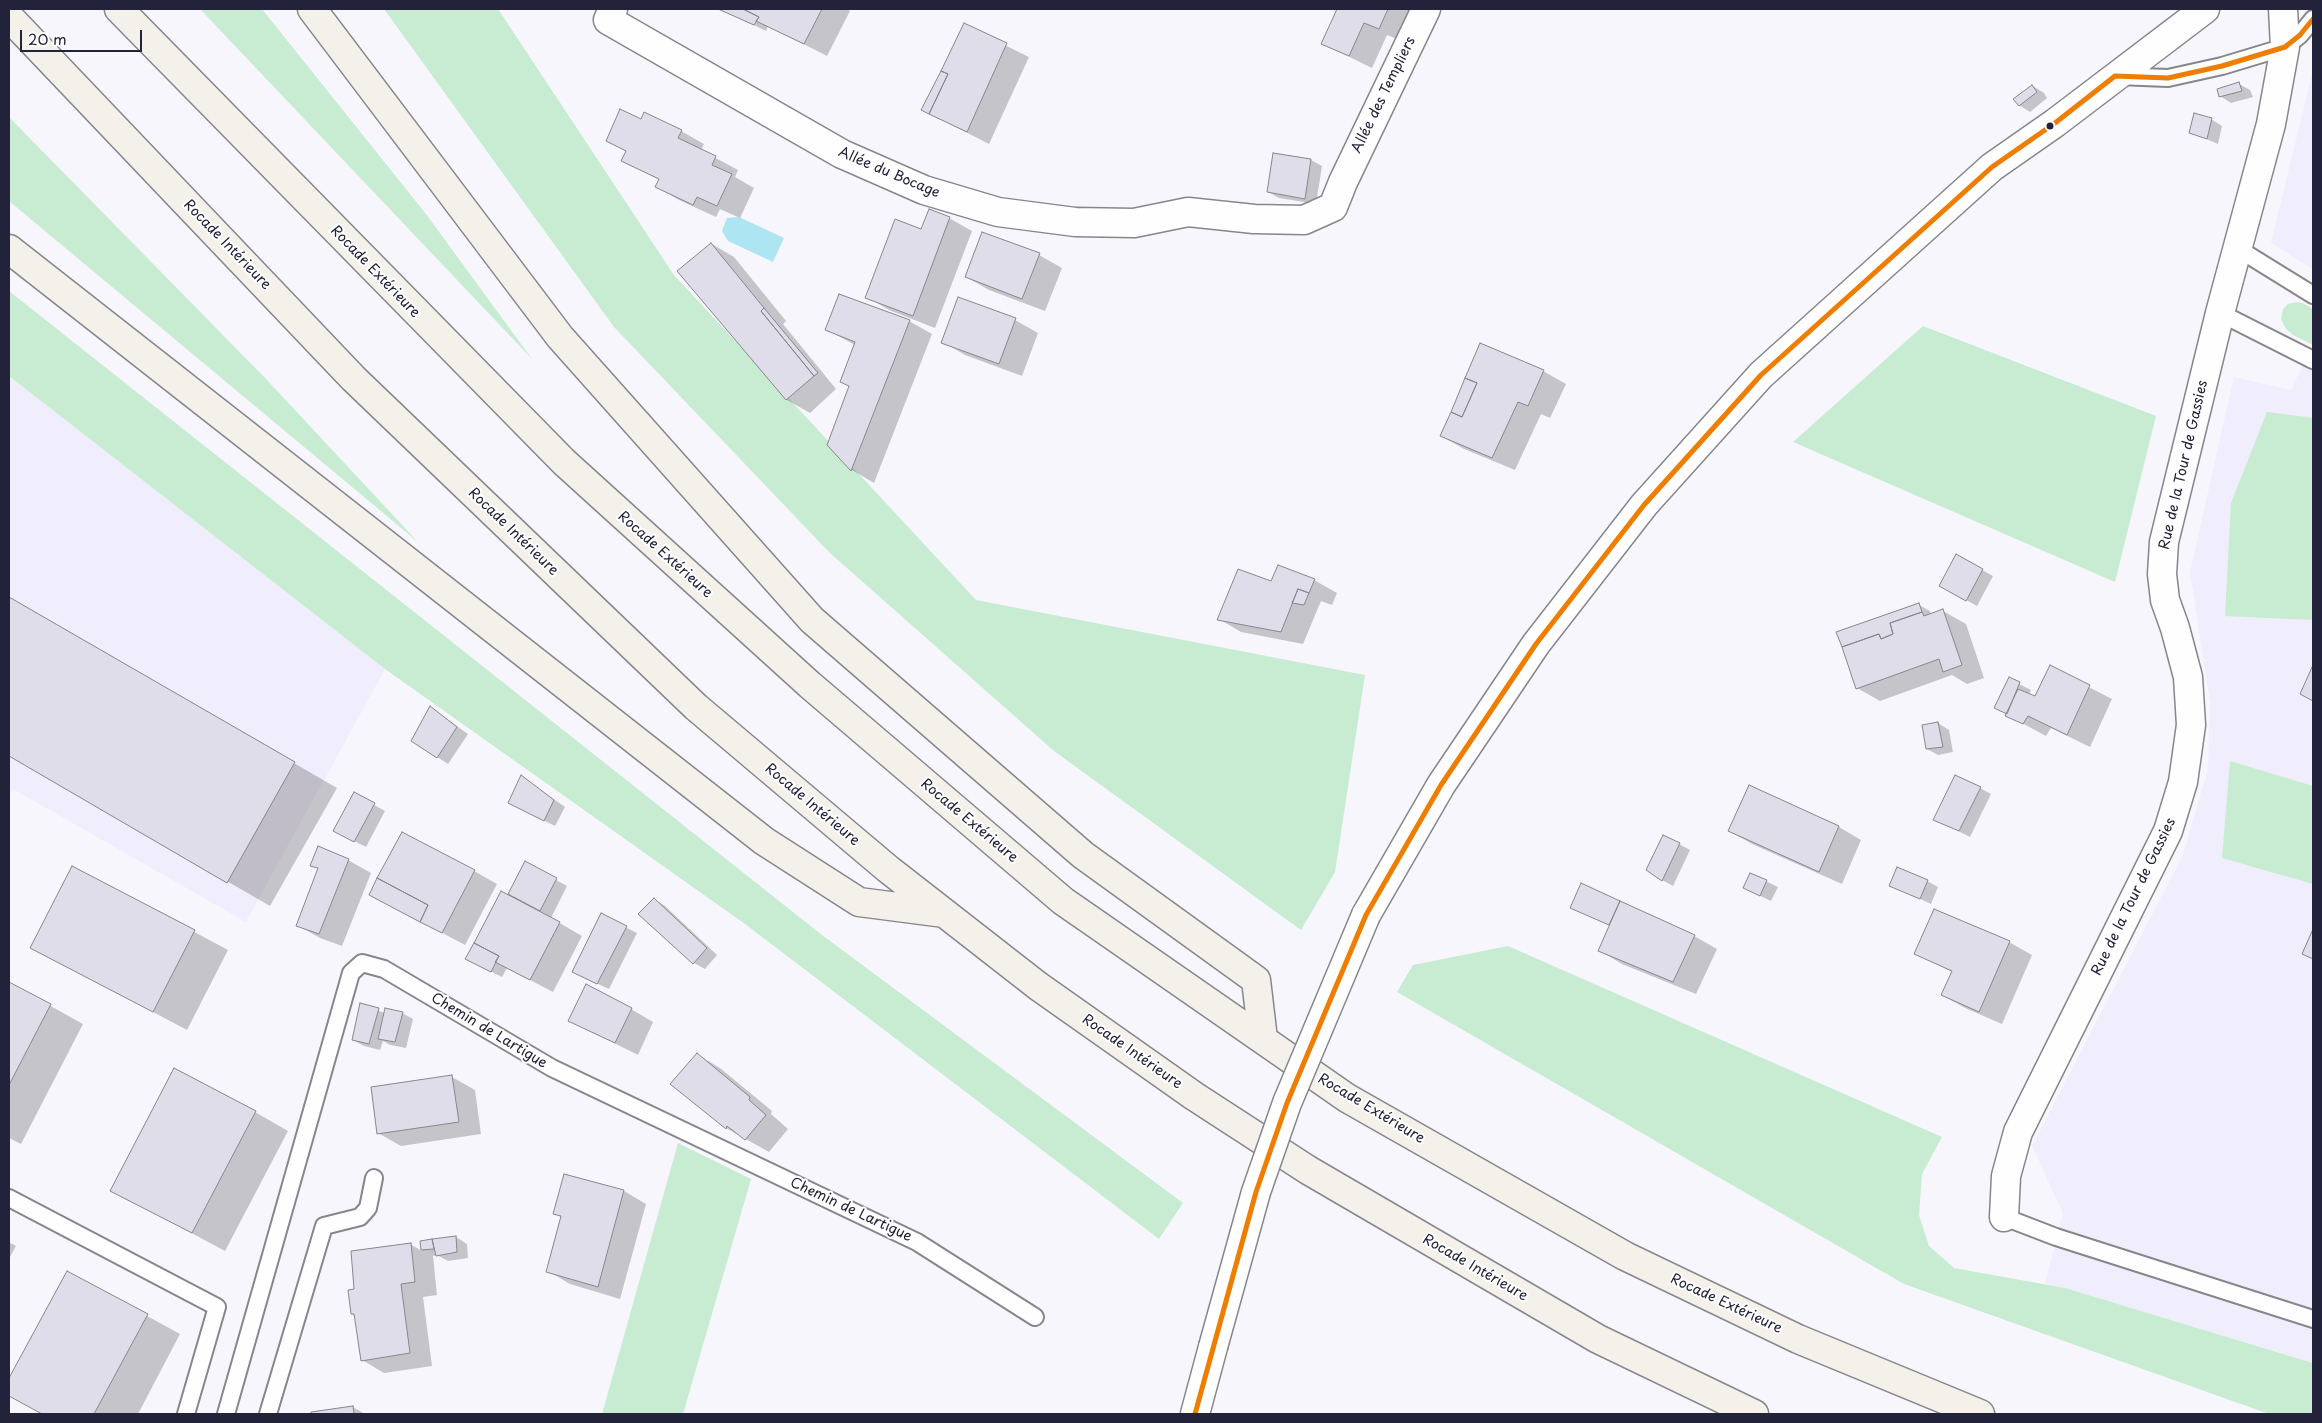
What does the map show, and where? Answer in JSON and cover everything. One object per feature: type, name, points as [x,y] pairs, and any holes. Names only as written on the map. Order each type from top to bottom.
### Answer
[{"type":"highway","name":"Rocade Extérieure","points":[[119,9],[564,462],[810,685],[1062,901],[1347,1098],[1625,1256],[1798,1339],[1980,1414]]},
{"type":"highway","points":[[312,9],[560,337],[812,620],[1083,855],[1256,980],[1263,1039]]},
{"type":"highway","name":"Rocade Intérieure","points":[[9,17],[354,379],[682,693],[888,869],[1046,991],[1194,1096],[1308,1170],[1598,1339],[1754,1414]]},
{"type":"highway","points":[[9,249],[764,841],[859,902],[945,913]]},
{"type":"street","name":"Allée du Bocage","points":[[613,9],[608,20],[842,154],[924,190],[998,212],[1084,222],[1134,223],[1188,212],[1254,219],[1304,220],[1333,207],[1343,182]]},
{"type":"street","name":"Allée des Templiers","points":[[1343,182],[1426,9]]},
{"type":"street","points":[[1195,1414],[1256,1192],[1287,1103],[1366,916],[1441,785],[1525,661],[1644,505],[1768,368],[1992,167],[2055,123],[2205,9]]},
{"type":"street","name":"Rue de la Tour de Gassies","points":[[2004,1217],[2006,1176],[2018,1132],[2168,831],[2183,782],[2191,725],[2188,677],[2175,628],[2165,600],[2162,574],[2164,542],[2220,313],[2271,124],[2285,48],[2282,9]]},
{"type":"lane","points":[[2115,76],[2168,78],[2222,66],[2285,48],[2300,35],[2313,19]]},
{"type":"lane","points":[[2237,248],[2313,295]]},
{"type":"lane","points":[[2220,313],[2313,360]]},
{"type":"lane","name":"Chemin de Lartigue","points":[[226,1414],[351,973],[362,963],[384,969],[552,1068],[917,1242],[1035,1316]]},
{"type":"lane","points":[[268,1414],[324,1226],[360,1217],[368,1208],[374,1178]]},
{"type":"lane","points":[[9,1198],[217,1307],[186,1414]]},
{"type":"lane","points":[[2004,1217],[2056,1238],[2313,1319]]},
{"type":"shaded area","points":[[2313,70],[2313,269],[2271,243]]},
{"type":"shaded area","points":[[2313,345],[2313,1363],[2065,1288],[2045,1284],[2063,1213],[2032,1146],[2183,855],[2208,769],[2210,702],[2190,572],[2234,377],[2291,390]]},
{"type":"shaded area","points":[[9,376],[385,669],[246,922],[13,789],[9,796]]},
{"type":"green space","points":[[200,9],[262,9],[426,214],[532,359]]},
{"type":"green space","points":[[384,9],[498,9],[674,275],[976,600],[1365,675],[1335,872],[1301,930],[1054,751],[830,553],[614,327]]},
{"type":"green space","points":[[9,117],[267,380],[418,542],[9,201]]},
{"type":"green space","points":[[9,291],[822,935],[1183,1203],[1159,1239],[745,924],[385,669],[9,376]]},
{"type":"green space","points":[[2303,303],[2313,309],[2313,345],[2293,335],[2286,329],[2281,319],[2283,309],[2288,304]]},
{"type":"green space","points":[[1923,326],[2156,416],[2115,582],[1793,442]]},
{"type":"green space","points":[[2267,412],[2313,418],[2313,620],[2225,616],[2231,503]]},
{"type":"green space","points":[[2230,761],[2313,786],[2313,884],[2222,858]]},
{"type":"green space","points":[[1508,946],[1942,1137],[1922,1174],[1919,1215],[1929,1246],[1954,1268],[2065,1288],[2313,1363],[2313,1414],[2269,1414],[1904,1284],[1397,992],[1413,965]]},
{"type":"green space","points":[[678,1143],[751,1179],[683,1414],[602,1414]]},
{"type":"water","points":[[739,217],[784,238],[773,262],[728,241],[722,231],[727,218]]},
{"type":"building","points":[[718,9],[743,9],[759,17],[754,25]]},
{"type":"building","points":[[743,9],[822,9],[804,44],[756,21],[759,17]]},
{"type":"building","points":[[1337,9],[1388,9],[1379,29],[1364,23],[1349,56],[1321,44]]},
{"type":"building","points":[[964,23],[1007,43],[967,132],[929,114],[948,74],[941,71]]},
{"type":"building","points":[[941,71],[948,74],[929,114],[921,110]]},
{"type":"building","points":[[2239,82],[2242,91],[2219,97],[2217,89]]},
{"type":"building","points":[[2032,85],[2037,92],[2019,106],[2013,99]]},
{"type":"building","points":[[620,109],[641,119],[644,112],[682,130],[678,138],[716,156],[712,165],[732,174],[717,206],[697,197],[693,205],[655,187],[659,179],[621,161],[626,151],[606,141]]},
{"type":"building","points":[[2194,113],[2212,118],[2207,139],[2189,133]]},
{"type":"building","points":[[1273,153],[1311,159],[1305,199],[1267,192]]},
{"type":"building","points":[[929,209],[950,217],[913,316],[865,298],[895,219],[921,229]]},
{"type":"building","points":[[982,232],[1040,253],[1022,299],[965,277]]},
{"type":"building","points":[[711,243],[764,308],[761,311],[814,376],[786,400],[677,271]]},
{"type":"building","points":[[839,294],[910,320],[851,471],[827,445],[849,386],[840,382],[855,342],[825,330]]},
{"type":"building","points":[[958,297],[1016,318],[999,364],[941,343]]},
{"type":"building","points":[[764,308],[818,373],[814,376],[761,311]]},
{"type":"building","points":[[1480,343],[1544,370],[1528,406],[1518,402],[1492,458],[1440,436],[1451,412],[1462,417],[1477,383],[1465,378]]},
{"type":"building","points":[[1465,378],[1477,383],[1462,417],[1451,412]]},
{"type":"building","points":[[1956,554],[1983,569],[1966,601],[1939,586]]},
{"type":"building","points":[[1278,565],[1315,579],[1309,593],[1298,589],[1281,632],[1217,620],[1238,569],[1271,581]]},
{"type":"building","points":[[1298,589],[1309,593],[1304,605],[1292,603]]},
{"type":"building","points":[[9,597],[295,762],[227,883],[9,756]]},
{"type":"building","points":[[1919,603],[1922,612],[1890,623],[1893,634],[1881,639],[1879,634],[1842,647],[1836,632]]},
{"type":"building","points":[[1943,609],[1962,665],[1943,672],[1939,659],[1856,689],[1842,647],[1879,634],[1881,639],[1893,634],[1890,623],[1922,612],[1924,616]]},
{"type":"building","points":[[2050,665],[2090,685],[2067,735],[2028,716],[2023,724],[2005,716],[2018,689],[2035,696]]},
{"type":"building","points":[[2313,665],[2313,701],[2300,694]]},
{"type":"building","points":[[2009,677],[2020,682],[2007,714],[1994,708]]},
{"type":"building","points":[[430,706],[457,727],[437,758],[411,741]]},
{"type":"building","points":[[1938,722],[1943,747],[1926,749],[1922,725]]},
{"type":"building","points":[[521,775],[554,800],[544,821],[508,803]]},
{"type":"building","points":[[1955,775],[1981,787],[1959,831],[1933,820]]},
{"type":"building","points":[[1749,785],[1839,826],[1819,872],[1728,831]]},
{"type":"building","points":[[354,792],[375,803],[354,842],[333,831]]},
{"type":"building","points":[[402,832],[475,870],[442,933],[420,922],[428,905],[377,878]]},
{"type":"building","points":[[1663,835],[1680,843],[1662,881],[1646,870]]},
{"type":"building","points":[[318,846],[349,859],[319,934],[296,926],[318,868],[310,866]]},
{"type":"building","points":[[525,861],[557,878],[540,911],[508,894]]},
{"type":"building","points":[[72,866],[195,930],[153,1012],[30,948]]},
{"type":"building","points":[[1897,867],[1928,880],[1920,899],[1889,886]]},
{"type":"building","points":[[1750,873],[1767,880],[1760,896],[1743,888]]},
{"type":"building","points":[[377,878],[428,905],[420,922],[369,895]]},
{"type":"building","points":[[1581,883],[1620,901],[1609,925],[1570,908]]},
{"type":"building","points":[[501,891],[560,922],[530,980],[495,962],[499,956],[474,943]]},
{"type":"building","points":[[654,898],[707,948],[693,964],[638,914]]},
{"type":"building","points":[[1620,901],[1695,935],[1673,982],[1598,951]]},
{"type":"building","points":[[1934,909],[2010,941],[1979,1012],[1941,995],[1952,971],[1914,954]]},
{"type":"building","points":[[601,913],[627,926],[597,984],[572,972]]},
{"type":"building","points":[[2313,929],[2313,959],[2302,954]]},
{"type":"building","points":[[474,943],[499,956],[491,972],[465,959]]},
{"type":"building","points":[[9,982],[51,1004],[9,1085]]},
{"type":"building","points":[[586,984],[632,1008],[615,1043],[568,1021]]},
{"type":"building","points":[[360,1003],[379,1008],[369,1044],[352,1040]]},
{"type":"building","points":[[385,1008],[403,1012],[395,1042],[378,1039]]},
{"type":"building","points":[[697,1053],[750,1097],[749,1100],[766,1115],[745,1140],[727,1126],[726,1129],[670,1084]]},
{"type":"building","points":[[174,1068],[256,1111],[192,1233],[110,1191]]},
{"type":"building","points":[[452,1075],[459,1122],[377,1134],[371,1087]]},
{"type":"building","points":[[564,1174],[624,1190],[598,1287],[546,1272],[561,1216],[553,1214]]},
{"type":"building","points":[[456,1236],[457,1252],[436,1256],[432,1239]]},
{"type":"building","points":[[432,1239],[434,1249],[421,1250],[420,1241]]},
{"type":"building","points":[[411,1243],[415,1282],[401,1284],[410,1353],[361,1361],[354,1314],[351,1314],[348,1290],[354,1289],[351,1251]]},
{"type":"building","points":[[67,1271],[148,1314],[94,1414],[42,1414],[9,1396],[9,1378]]},
{"type":"building","points":[[353,1406],[354,1414],[311,1414],[311,1412]]},
{"type":"transit line","points":[[1195,1414],[1256,1192],[1287,1103],[1366,915],[1441,785],[1536,644],[1644,505],[1761,375],[1992,167],[2055,123],[2115,76],[2168,78],[2222,66],[2285,47],[2300,35],[2313,19]]}]
